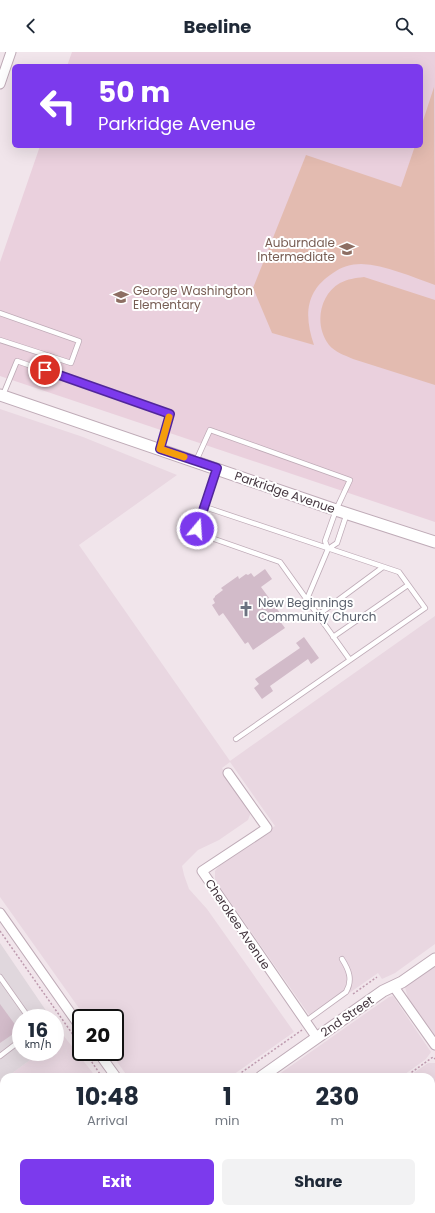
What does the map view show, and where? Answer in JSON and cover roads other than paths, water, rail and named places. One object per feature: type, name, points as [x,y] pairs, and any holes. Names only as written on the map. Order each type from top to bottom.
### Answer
[{"type":"street","points":[[0,84],[11,52]]},
{"type":"street","name":"Parkridge Avenue","points":[[1,395],[336,510],[435,542]]},
{"type":"street","name":"Cherokee Avenue","points":[[228,774],[267,828],[202,871],[317,1038]]},
{"type":"street","points":[[0,913],[72,1015]]},
{"type":"street","name":"2nd Street","points":[[267,1073],[383,991],[394,987],[435,959]]},
{"type":"street","points":[[394,987],[435,1045]]},
{"type":"street","points":[[104,1061],[113,1073]]},
{"type":"lane","points":[[0,313],[79,341],[71,363],[0,340]]},
{"type":"lane","points":[[1,395],[17,360],[170,414],[160,449]]},
{"type":"lane","points":[[196,461],[210,430],[350,480],[336,510],[325,541],[328,549]]},
{"type":"lane","points":[[217,468],[197,529],[200,534],[280,562],[350,660]]},
{"type":"lane","points":[[205,507],[399,572],[425,608],[236,740]]},
{"type":"lane","points":[[307,599],[328,549],[336,543],[347,513]]},
{"type":"lane","points":[[318,615],[383,567]]},
{"type":"lane","points":[[334,636],[408,585]]},
{"type":"lane","points":[[306,1021],[346,992],[350,986],[349,970],[342,959]]},
{"type":"lane","points":[[0,977],[23,1009]]},
{"type":"lane","points":[[0,1056],[12,1047]]},
{"type":"place","name":"Auburndale Intermediate","points":[[347,249]]},
{"type":"place","name":"George Washington Elementary","points":[[121,297]]},
{"type":"place","name":"New Beginnings Community Church","points":[[246,609]]}]
